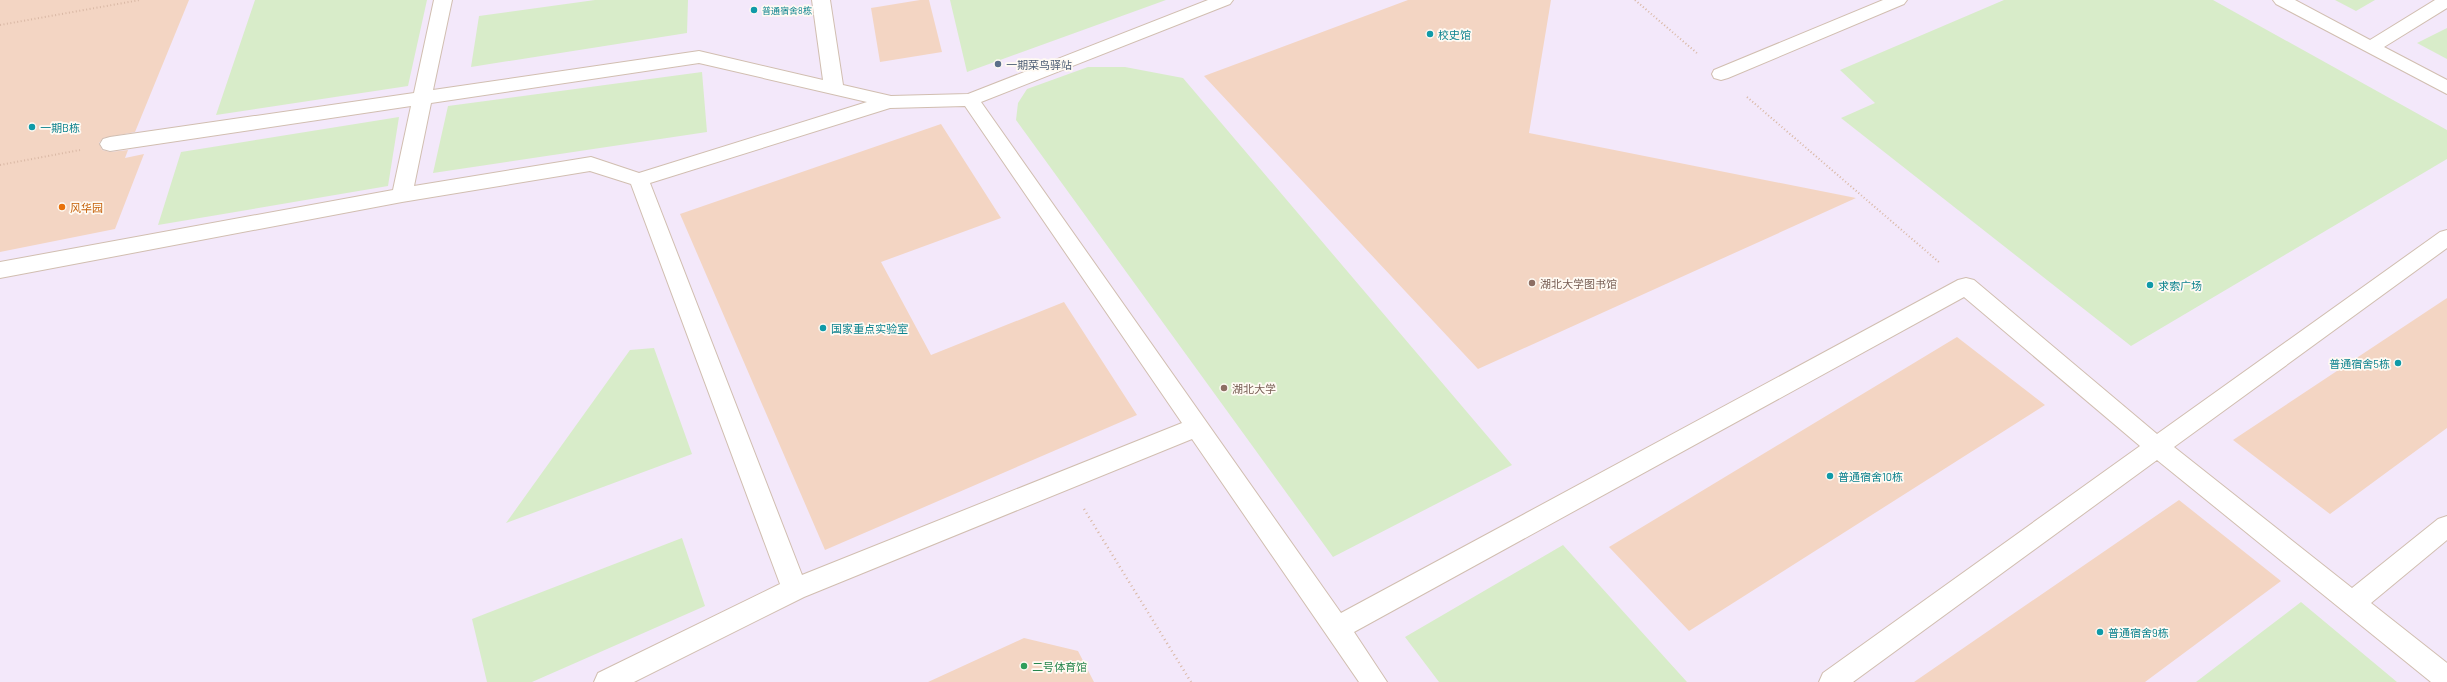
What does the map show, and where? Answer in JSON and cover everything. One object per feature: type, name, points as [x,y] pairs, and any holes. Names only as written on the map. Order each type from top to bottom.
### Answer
[{"type":"street","points":[[402,195],[443,0]]},
{"type":"street","points":[[821,0],[834,89]]},
{"type":"street","points":[[110,144],[699,57],[889,102],[970,100],[1224,0]]},
{"type":"street","points":[[1721,74],[1898,0]]},
{"type":"street","points":[[2282,0],[2447,88]]},
{"type":"street","points":[[2371,47],[2447,0]]},
{"type":"street","points":[[970,100],[1374,682]]},
{"type":"street","points":[[0,270],[402,195],[591,164],[639,180],[889,102]]},
{"type":"street","points":[[639,180],[795,589]]},
{"type":"street","points":[[1832,682],[2447,237]]},
{"type":"street","points":[[1337,628],[1966,286],[2158,447],[2447,679]]},
{"type":"street","points":[[607,682],[795,589],[1197,427]]},
{"type":"street","points":[[2352,603],[2447,526]]},
{"type":"path","points":[[0,25],[140,0]]},
{"type":"path","points":[[1635,0],[1966,286]]},
{"type":"path","points":[[0,165],[110,144]]},
{"type":"path","points":[[1066,480],[1190,682]]},
{"type":"shaded area","name":"湖北大学","points":[[155,0],[2447,0],[2447,682],[0,682],[0,93]]},
{"type":"green space","points":[[255,0],[427,0],[408,86],[216,115]]},
{"type":"green space","points":[[595,0],[688,0],[687,33],[471,67],[479,16]]},
{"type":"green space","points":[[950,0],[1166,0],[967,72]]},
{"type":"green space","name":"求索广场","points":[[2004,0],[2213,0],[2447,130],[2447,159],[2131,346],[1841,118],[1875,103],[1840,70]]},
{"type":"green space","points":[[2335,0],[2375,0],[2356,11]]},
{"type":"green space","points":[[2447,28],[2447,59],[2417,43]]},
{"type":"green space","points":[[1088,67],[1125,67],[1183,78],[1512,465],[1333,557],[1016,120],[1018,103],[1027,89]]},
{"type":"green space","points":[[702,72],[707,132],[433,173],[448,106]]},
{"type":"green space","points":[[399,117],[388,186],[158,225],[181,152]]},
{"type":"green space","points":[[654,348],[692,454],[506,523],[630,350]]},
{"type":"green space","points":[[682,538],[705,606],[532,682],[487,682],[472,619]]},
{"type":"green space","points":[[1563,545],[1687,682],[1439,682],[1405,637]]},
{"type":"green space","points":[[2301,602],[2397,682],[2196,682]]},
{"type":"building","points":[[0,0],[189,0],[135,132],[103,138],[99,143],[102,150],[110,152],[128,150],[125,158],[144,154],[115,229],[0,252]]},
{"type":"building","points":[[920,0],[929,0],[942,52],[880,62],[871,8]]},
{"type":"building","name":"湖北大学图书馆","points":[[1408,0],[1551,0],[1529,133],[1856,198],[1478,369],[1204,76]]},
{"type":"building","name":"国家重点实验室","points":[[941,124],[1001,218],[881,262],[931,355],[1064,302],[1137,415],[825,550],[680,214]]},
{"type":"building","name":"普通宿舍5栋","points":[[2447,298],[2447,428],[2330,514],[2233,440]]},
{"type":"building","name":"普通宿舍10栋","points":[[1957,337],[2045,405],[1689,631],[1609,547]]},
{"type":"building","name":"普通宿舍9栋","points":[[2179,500],[2281,581],[2145,682],[1914,682]]},
{"type":"building","name":"二号体育馆","points":[[1024,638],[1078,651],[1094,682],[928,682]]},
{"type":"place","name":"普通宿舍8栋","points":[[754,10]]},
{"type":"place","name":"校史馆","points":[[1430,34]]},
{"type":"place","name":"一期菜鸟驿站","points":[[998,64]]},
{"type":"place","name":"一期B栋","points":[[32,127]]},
{"type":"place","name":"风华园","points":[[62,207]]},
{"type":"place","name":"湖北大学图书馆","points":[[1532,283]]},
{"type":"place","name":"求索广场","points":[[2150,285]]},
{"type":"place","name":"国家重点实验室","points":[[823,328]]},
{"type":"place","name":"普通宿舍5栋","points":[[2398,363]]},
{"type":"place","name":"湖北大学","points":[[1224,388]]},
{"type":"place","name":"普通宿舍10栋","points":[[1830,476]]},
{"type":"place","name":"普通宿舍9栋","points":[[2100,632]]},
{"type":"place","name":"二号体育馆","points":[[1024,666]]}]
